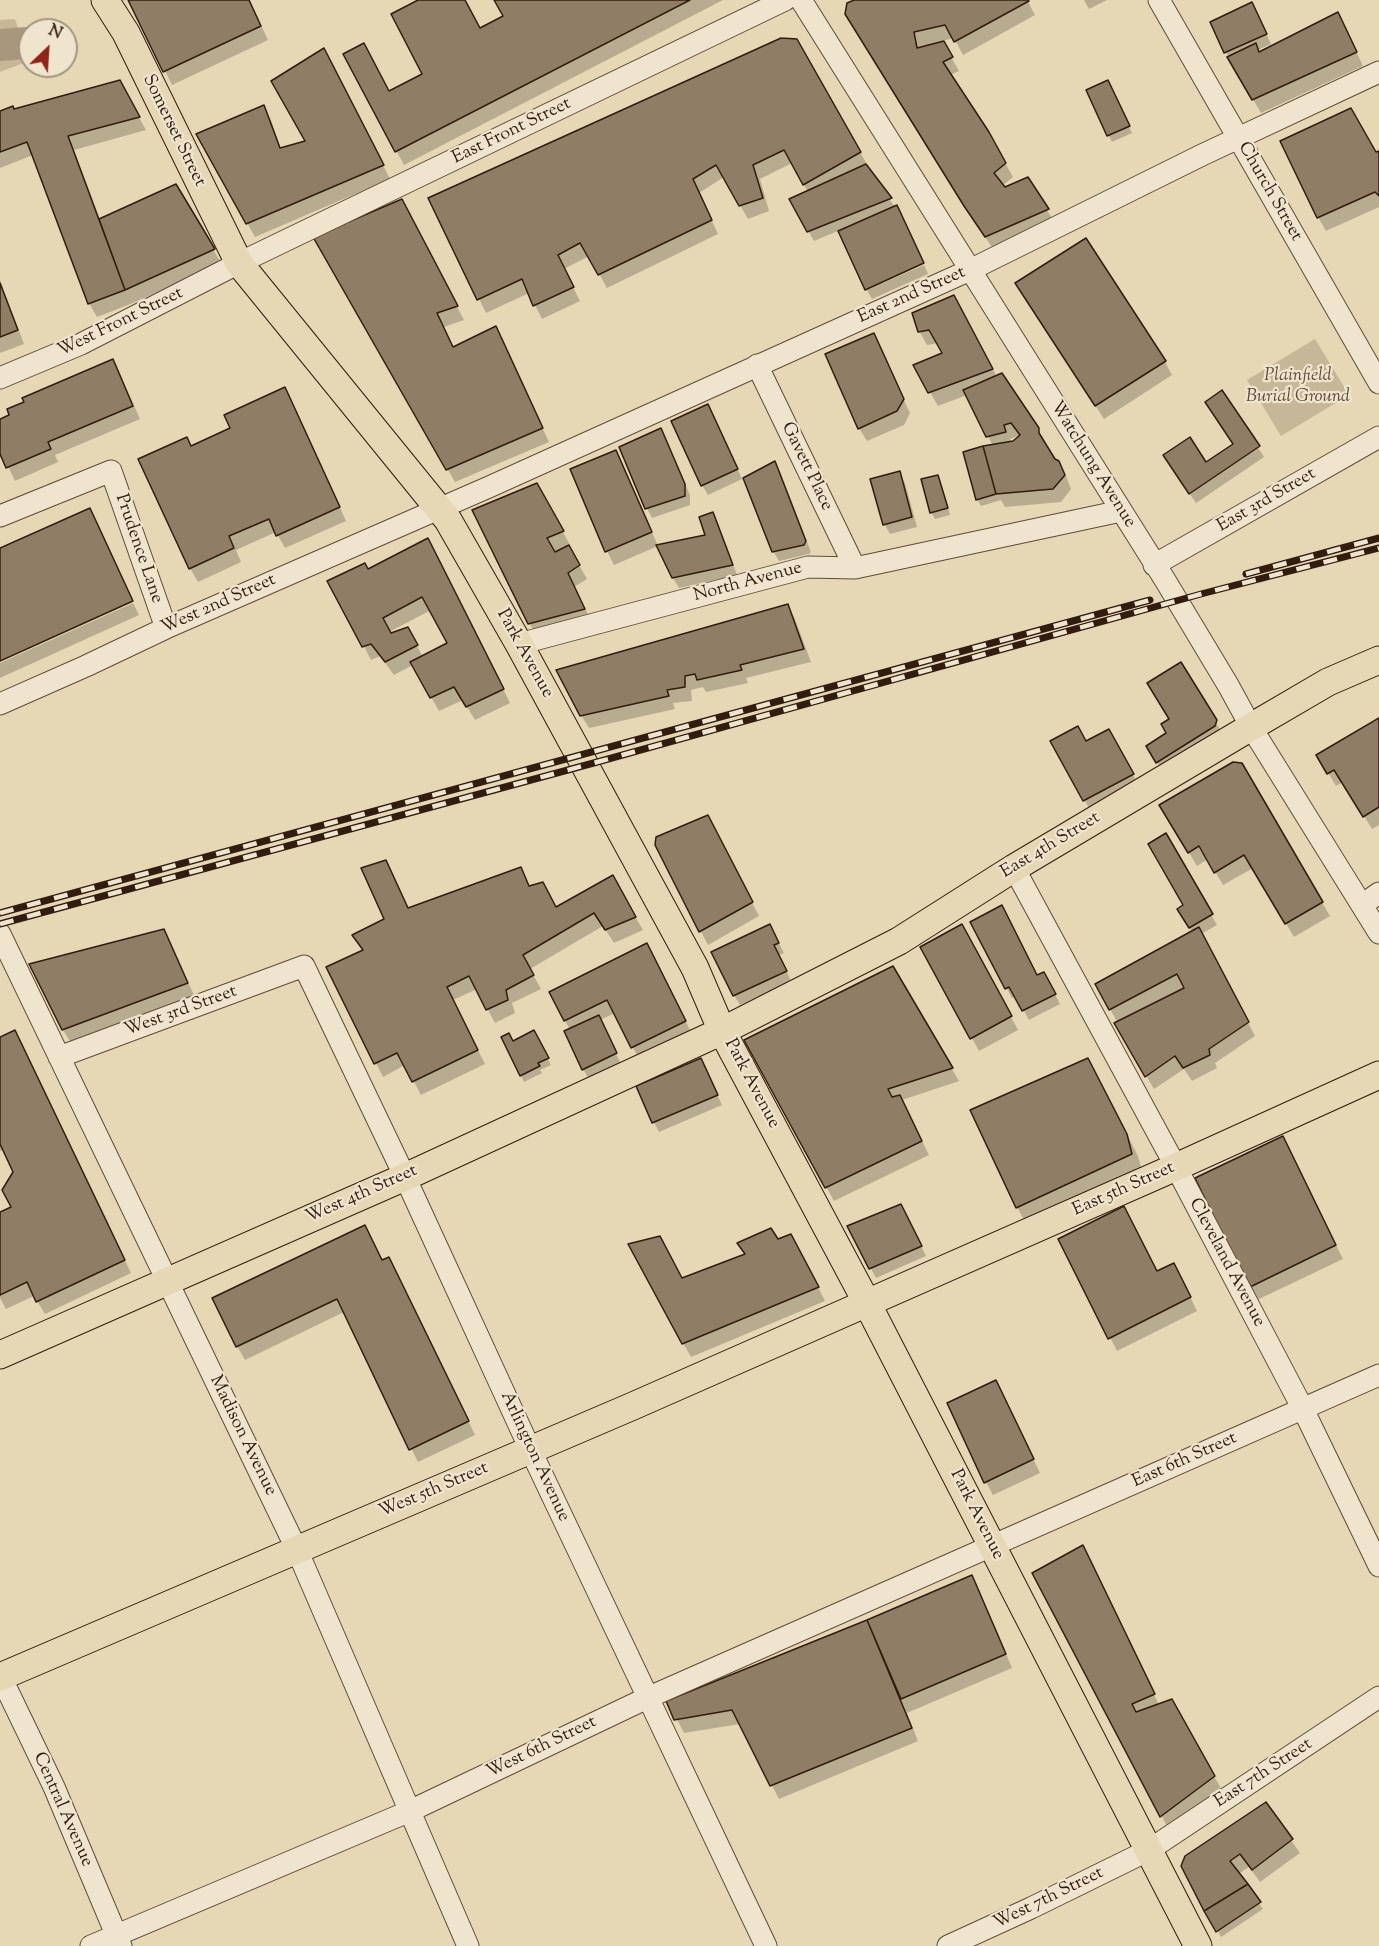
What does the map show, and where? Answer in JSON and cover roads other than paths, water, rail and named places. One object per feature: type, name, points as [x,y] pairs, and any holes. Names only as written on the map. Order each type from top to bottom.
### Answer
[{"type":"main road","name":"Somerset Street","points":[[105,0],[126,33],[239,263]]},
{"type":"main road","name":"Park Avenue","points":[[239,263],[448,520],[519,644],[695,968],[722,1030],[867,1303],[1198,1946]]},
{"type":"main road","name":"East 4th Street","points":[[722,1030],[899,941],[1014,868],[1251,727],[1328,682],[1379,660]]},
{"type":"main road","name":"West 4th Street","points":[[0,1355],[405,1177],[722,1030]]},
{"type":"main road","name":"East 5th Street","points":[[867,1303],[1379,1075]]},
{"type":"main road","name":"West 5th Street","points":[[0,1676],[297,1551],[867,1303]]},
{"type":"street","name":"East Front Street","points":[[239,263],[784,0]]},
{"type":"street","name":"Watchung Avenue","points":[[801,0],[1121,511],[1251,727],[1370,899],[1379,933]]},
{"type":"street","name":"Church Street","points":[[1159,0],[1379,383]]},
{"type":"street","name":"East 2nd Street","points":[[439,509],[970,270],[1202,155],[1379,72]]},
{"type":"street","name":"West Front Street","points":[[0,378],[81,344],[239,263]]},
{"type":"street","name":"Gavett Place","points":[[758,365],[855,568]]},
{"type":"street","name":"East 3rd Street","points":[[1154,565],[1379,437]]},
{"type":"street","name":"Prudence Lane","points":[[0,516],[111,471],[166,628]]},
{"type":"street","name":"West 2nd Street","points":[[0,704],[166,628],[439,509]]},
{"type":"street","name":"North Avenue","points":[[519,644],[808,567],[855,568],[1121,511]]},
{"type":"street","name":"Cleveland Avenue","points":[[1014,868],[1176,1167],[1303,1409],[1379,1566]]},
{"type":"street","name":"Madison Avenue","points":[[0,934],[297,1551],[468,1946]]},
{"type":"street","name":"West 3rd Street","points":[[59,1057],[304,966]]},
{"type":"street","name":"Arlington Avenue","points":[[304,966],[405,1177],[647,1698],[766,1946]]},
{"type":"street","name":"East 6th Street","points":[[991,1545],[1379,1375]]},
{"type":"street","name":"West 6th Street","points":[[91,1946],[119,1940],[410,1811],[647,1698],[991,1545]]},
{"type":"street","name":"Central Avenue","points":[[0,1676],[54,1787],[119,1940]]},
{"type":"street","name":"East 7th Street","points":[[1149,1850],[1379,1697]]},
{"type":"street","name":"West 7th Street","points":[[948,1946],[1149,1850]]},
{"type":"waterway","points":[[0,45],[18,44]]},
{"type":"railway","points":[[1246,574],[1379,538]]},
{"type":"railway","points":[[0,924],[601,761],[1201,594],[1379,548]]},
{"type":"railway","points":[[0,913],[1150,600]]},
{"type":"park label","name":"Plainfield Burial Ground","points":[[1298,388]]}]
